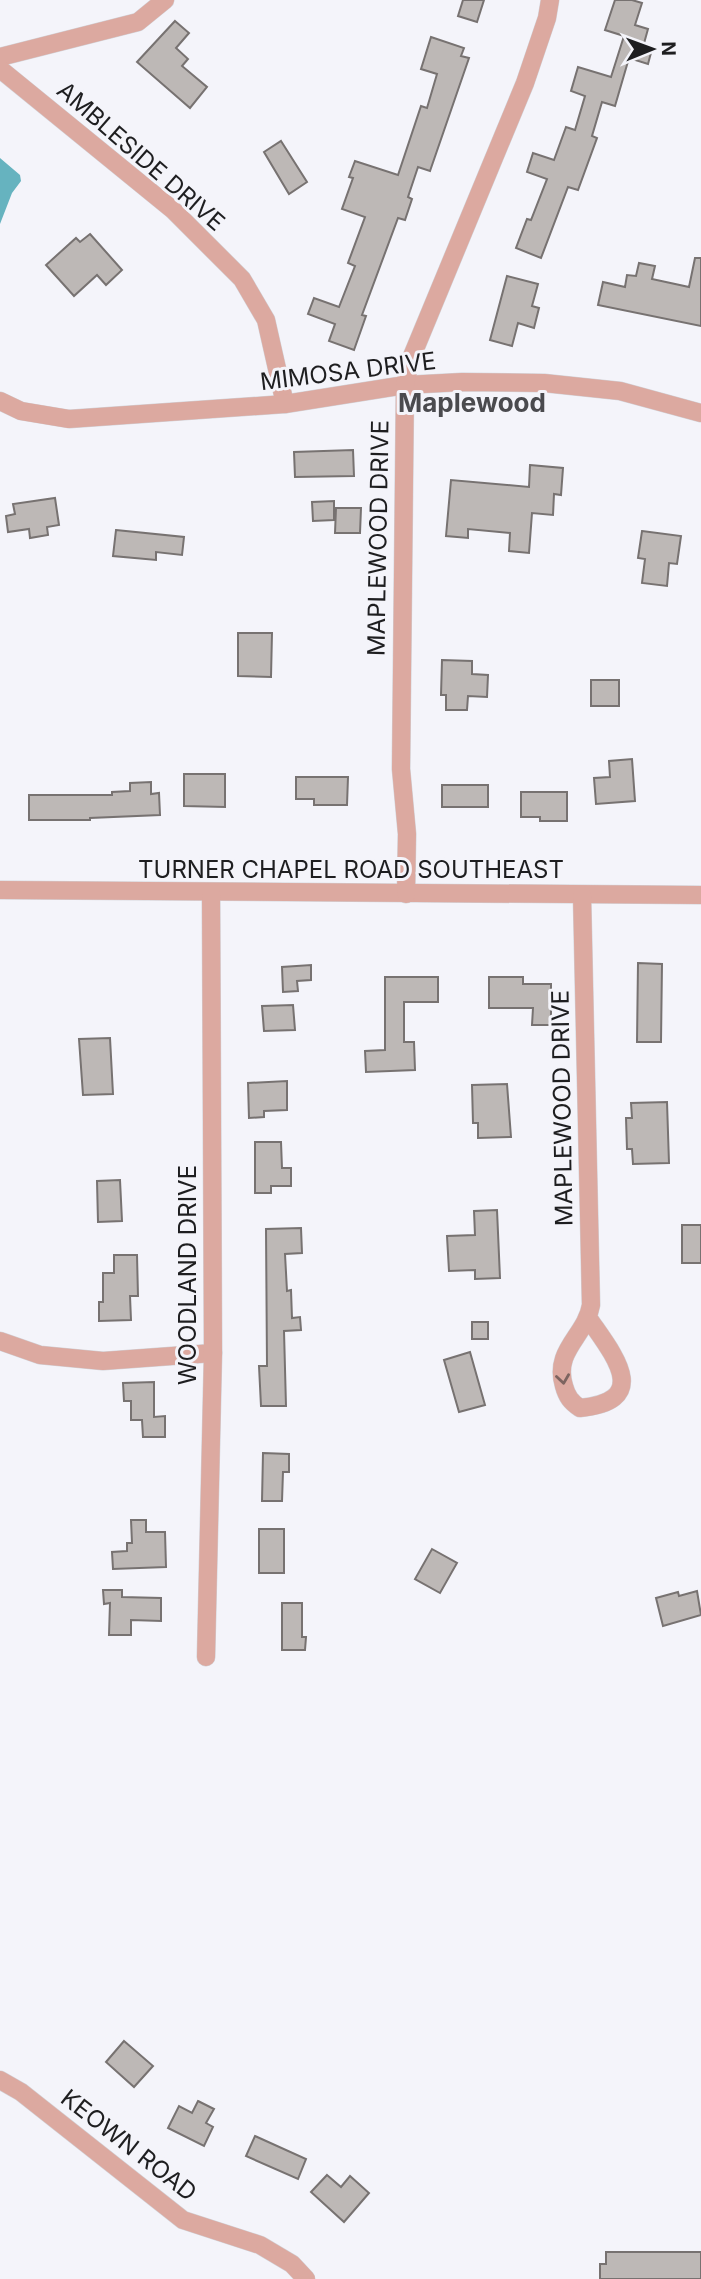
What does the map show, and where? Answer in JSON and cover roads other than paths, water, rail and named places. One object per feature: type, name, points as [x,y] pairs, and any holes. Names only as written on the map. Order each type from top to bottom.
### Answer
[{"type":"street","points":[[0,57],[138,22],[165,0]]},
{"type":"street","name":"MAPLEWOOD DRIVE","points":[[406,894],[407,834],[401,769],[405,385],[410,361],[525,83],[547,18],[550,0]]},
{"type":"street","name":"AMBLESIDE DRIVE","points":[[0,69],[173,210],[242,279],[266,320],[285,404]]},
{"type":"street","name":"MIMOSA DRIVE","points":[[0,401],[21,411],[69,419],[285,404],[405,385],[462,382],[565,384],[620,391],[701,413]]},
{"type":"street","name":"TURNER CHAPEL ROAD SOUTHEAST","points":[[0,890],[701,895]]},
{"type":"street","name":"WOODLAND DRIVE","points":[[206,1657],[213,1353],[211,892]]},
{"type":"street","name":"MAPLEWOOD DRIVE","points":[[582,895],[591,1305],[589,1319]]},
{"type":"street","points":[[589,1319],[621,1368],[622,1384],[618,1393],[608,1401],[595,1407],[580,1408],[570,1401],[565,1390],[562,1365],[564,1354],[589,1319]]},
{"type":"street","points":[[0,1341],[40,1355],[103,1361],[213,1353]]},
{"type":"street","name":"KEOWN ROAD","points":[[0,2080],[30,2099],[183,2220],[260,2245],[292,2264],[306,2279]]},
{"type":"water","points":[[0,158],[20,175],[21,181],[12,193],[0,224]]},
{"type":"district","name":"Maplewood","points":[[472,402]]}]
